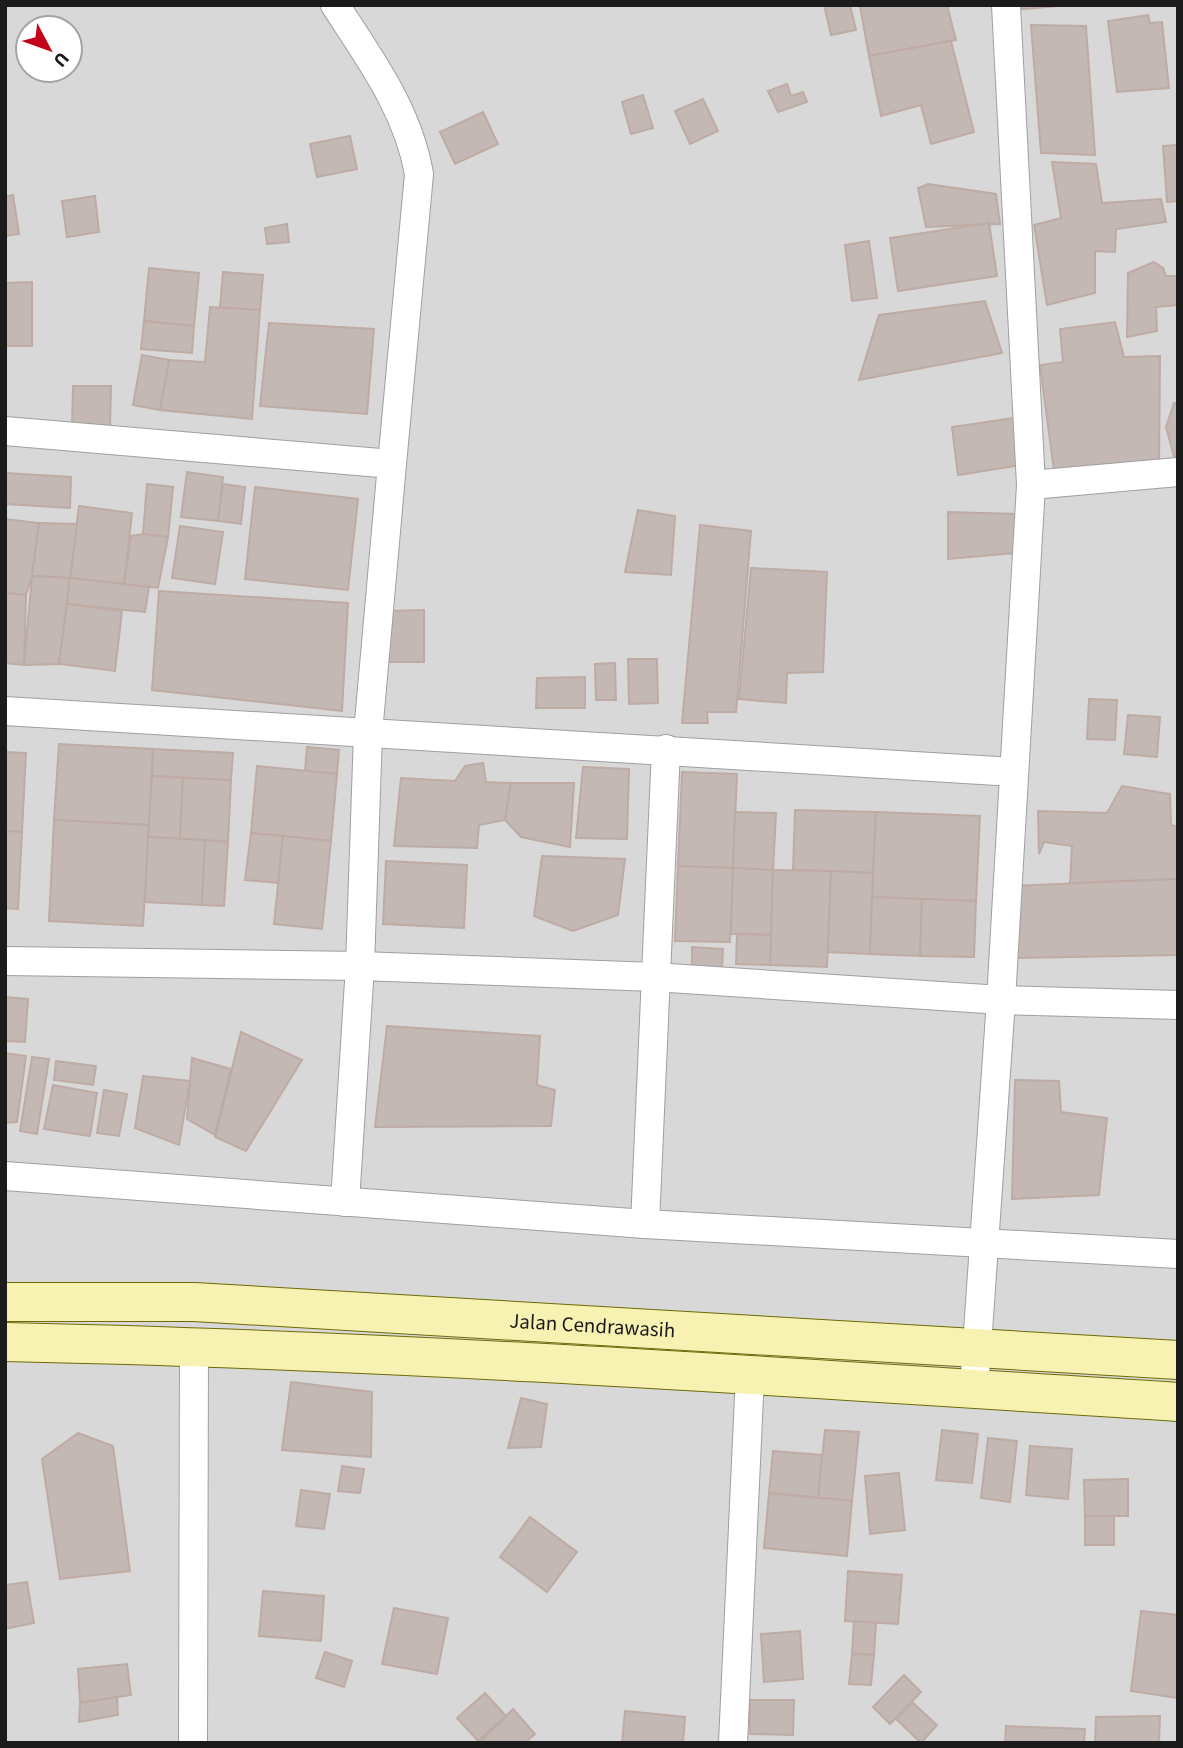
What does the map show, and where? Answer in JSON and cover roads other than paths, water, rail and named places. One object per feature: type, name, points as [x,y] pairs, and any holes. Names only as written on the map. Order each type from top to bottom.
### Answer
[{"type":"main road","name":"Jalan Cendrawasih","points":[[5,1302],[194,1302],[1178,1360]]},
{"type":"main road","name":"Jalan Cendrawasih","points":[[5,1342],[194,1346],[750,1375],[1178,1402]]},
{"type":"street","points":[[335,5],[394,96],[413,143],[419,174],[368,733],[360,966],[345,1202]]},
{"type":"street","points":[[974,1389],[1001,1000],[1031,485],[1006,5]]},
{"type":"street","points":[[5,431],[392,464]]},
{"type":"street","points":[[1031,485],[1178,472]]},
{"type":"street","points":[[5,710],[1014,772]]},
{"type":"street","points":[[645,1224],[666,749]]},
{"type":"street","points":[[5,961],[360,966],[654,977],[1001,1000],[1178,1005]]},
{"type":"street","points":[[5,1177],[645,1224],[1178,1254]]},
{"type":"street","points":[[193,1743],[194,1346]]},
{"type":"street","points":[[733,1743],[750,1375]]}]
